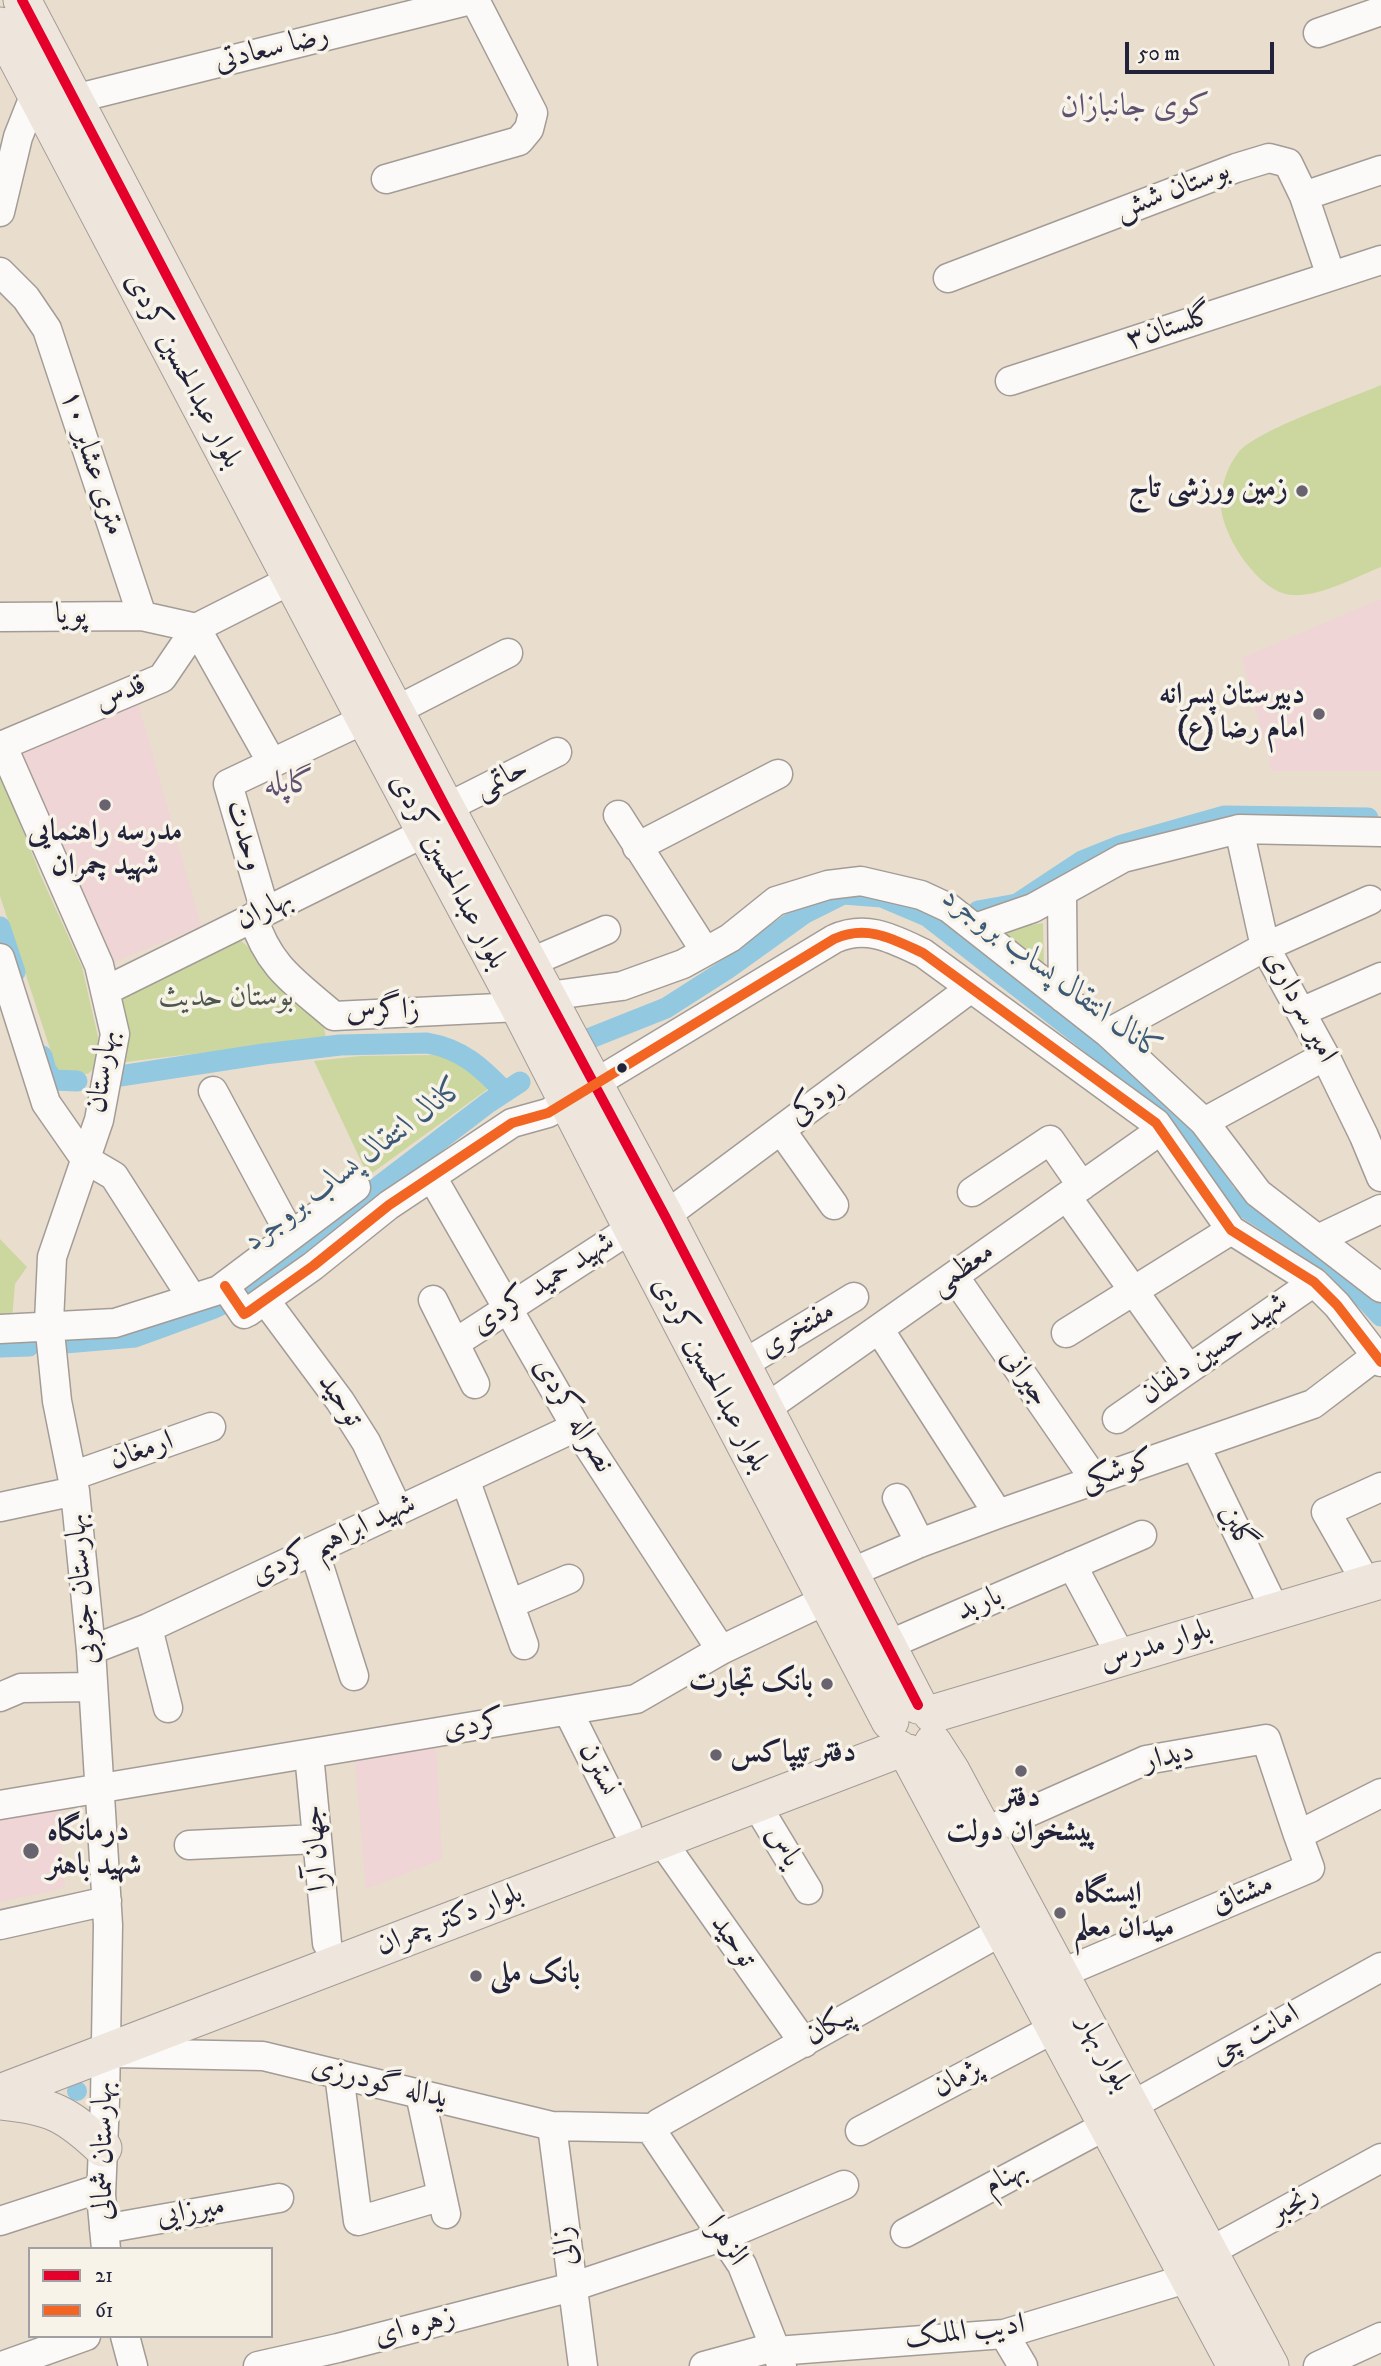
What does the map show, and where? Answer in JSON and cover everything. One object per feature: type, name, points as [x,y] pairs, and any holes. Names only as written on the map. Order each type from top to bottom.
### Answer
[{"type":"main road","name":"بلوار عبدالحسین کردی","points":[[22,0],[381,715],[533,1001],[913,1732]]},
{"type":"main road","name":"بلوار عبدالحسین کردی","points":[[0,26],[293,579],[381,715]]},
{"type":"main road","name":"بلوار عبدالحسین کردی","points":[[436,820],[529,962],[533,1001]]},
{"type":"main road","name":"بلوار عبدالحسین کردی","points":[[648,1222],[742,1365],[765,1409],[838,1586]]},
{"type":"main road","name":"بلوار مدرس","points":[[913,1732],[1122,1658],[1276,1612],[1376,1589]]},
{"type":"main road","name":"بلوار مدرس","points":[[913,1732],[1376,1589]]},
{"type":"main road","name":"بلوار دکتر چمران","points":[[0,2093],[106,2039],[327,1943],[644,1835],[756,1804],[913,1732]]},
{"type":"main road","name":"بلوار دکتر چمران","points":[[0,2067],[106,2039],[913,1732]]},
{"type":"main road","name":"بلوار بهار","points":[[913,1732],[970,1839],[1060,1974],[1119,2116],[1199,2265],[1270,2366]]},
{"type":"main road","name":"بلوار بهار","points":[[970,1839],[1002,1931],[1055,2028],[1119,2116]]},
{"type":"main road","points":[[0,2101],[36,2105],[62,2115],[82,2128],[103,2148]]},
{"type":"main road","name":"بلوار بهار","points":[[1199,2265],[1236,2366]]},
{"type":"street","name":"رضا سعادتی","points":[[74,99],[473,0]]},
{"type":"street","points":[[386,179],[519,141],[529,129],[533,113],[473,0]]},
{"type":"street","points":[[1318,33],[1381,11]]},
{"type":"street","points":[[0,212],[18,137],[35,94]]},
{"type":"street","name":"بوستان شش","points":[[948,278],[1269,158],[1288,163],[1304,196],[1331,276]]},
{"type":"street","points":[[1304,196],[1381,170]]},
{"type":"street","name":"گلستان۳","points":[[1010,381],[1381,260]]},
{"type":"street","name":"۱۰ متری عشایر","points":[[0,272],[26,299],[47,329],[142,616]]},
{"type":"street","name":"قدس","points":[[1,745],[162,678],[196,628],[293,579]]},
{"type":"street","points":[[142,616],[196,628],[272,763]]},
{"type":"street","name":"پویا","points":[[0,617],[142,616]]},
{"type":"street","name":"وحدت","points":[[259,914],[228,784],[381,715],[508,653]]},
{"type":"street","name":"بهارستان","points":[[1,745],[99,965],[115,1034],[99,1120],[85,1159]]},
{"type":"street","name":"حاتمی","points":[[436,820],[557,752]]},
{"type":"street","points":[[637,847],[778,774]]},
{"type":"street","points":[[618,815],[705,951]]},
{"type":"street","name":"بهاران","points":[[105,990],[259,914],[436,820]]},
{"type":"street","points":[[975,928],[1033,908],[1123,858],[1239,829],[1381,832]]},
{"type":"street","name":"امیر سرداری","points":[[1239,829],[1265,947],[1325,1056],[1373,1133],[1381,1177]]},
{"type":"street","name":"زاگرس","points":[[259,914],[261,941],[276,966],[334,1016],[533,1001],[622,986],[683,964],[730,938],[776,901],[828,885],[861,881],[921,895],[949,908],[1108,1033],[1204,1122],[1258,1193],[1381,1288]]},
{"type":"street","points":[[1062,892],[1063,998]]},
{"type":"street","points":[[1108,1033],[1265,947],[1370,900]]},
{"type":"street","points":[[529,962],[606,930]]},
{"type":"street","points":[[255,1307],[313,1266],[389,1205],[512,1123],[548,1114],[843,935],[873,932],[891,937],[923,953],[1156,1123],[1231,1230],[1314,1282],[1337,1305],[1379,1359]]},
{"type":"street","name":"بهارستان","points":[[0,958],[46,1103],[85,1159]]},
{"type":"street","points":[[1301,1012],[1381,977]]},
{"type":"street","name":"رودکی","points":[[648,1222],[781,1130],[971,988]]},
{"type":"street","points":[[1204,1122],[1325,1056]]},
{"type":"street","points":[[213,1091],[291,1236]]},
{"type":"street","points":[[781,1130],[834,1205]]},
{"type":"street","name":"معظمی","points":[[765,1409],[1161,1130]]},
{"type":"street","points":[[972,1192],[1050,1140],[1075,1191],[1134,1291],[1189,1369]]},
{"type":"street","points":[[85,1159],[114,1176],[192,1298]]},
{"type":"street","name":"بهارستان جنوبی","points":[[85,1159],[52,1257],[49,1327],[57,1401],[74,1484],[91,1650],[107,1901],[106,2039]]},
{"type":"street","name":"نصراله کردی","points":[[432,1177],[576,1427],[721,1650]]},
{"type":"street","points":[[0,1329],[115,1323],[219,1290],[356,1186]]},
{"type":"street","points":[[1318,1239],[1381,1209]]},
{"type":"street","name":"شهید حمید کردی","points":[[455,1343],[648,1222]]},
{"type":"street","points":[[1066,1333],[1231,1230]]},
{"type":"street","name":"جیرانی","points":[[954,1276],[1095,1480]]},
{"type":"street","name":"شهید حسین دلفان","points":[[1117,1419],[1314,1282]]},
{"type":"street","name":"توحید","points":[[225,1286],[255,1307],[340,1401],[366,1442],[398,1510]]},
{"type":"street","name":"مفتخری","points":[[742,1365],[854,1297]]},
{"type":"street","points":[[433,1300],[475,1384]]},
{"type":"street","points":[[878,1329],[998,1514]]},
{"type":"street","name":"کوشکی","points":[[838,1586],[920,1543],[1313,1404],[1379,1359]]},
{"type":"street","name":"ارمغان","points":[[0,1507],[74,1484],[211,1427]]},
{"type":"street","name":"شهید ابراهیم کردی","points":[[91,1650],[148,1628],[576,1427]]},
{"type":"street","name":"گلبن","points":[[1195,1445],[1276,1612]]},
{"type":"street","points":[[465,1479],[524,1645]]},
{"type":"street","points":[[1376,1589],[1326,1513],[1381,1487]]},
{"type":"street","points":[[897,1498],[920,1543]]},
{"type":"street","name":"باربد","points":[[873,1652],[1142,1535]]},
{"type":"street","points":[[314,1550],[354,1676]]},
{"type":"street","points":[[1072,1565],[1122,1658]]},
{"type":"street","points":[[510,1604],[569,1579]]},
{"type":"street","name":"کردی","points":[[0,1805],[636,1699],[838,1586]]},
{"type":"street","points":[[148,1628],[167,1709]]},
{"type":"street","points":[[0,1697],[21,1688],[93,1687]]},
{"type":"street","name":"نسترن","points":[[568,1711],[644,1835]]},
{"type":"street","name":"دیدار","points":[[970,1839],[1146,1760],[1266,1739],[1298,1835]]},
{"type":"street","name":"جهان آرا","points":[[310,1754],[327,1943]]},
{"type":"street","points":[[1298,1835],[1381,1793]]},
{"type":"street","name":"یاس","points":[[756,1804],[808,1890]]},
{"type":"street","name":"توحید","points":[[644,1835],[804,2043]]},
{"type":"street","name":"مشتاق","points":[[1060,1974],[1310,1868],[1298,1835]]},
{"type":"street","points":[[188,1845],[317,1839]]},
{"type":"street","points":[[0,1925],[107,1901]]},
{"type":"street","name":"پیکان","points":[[654,2126],[1002,1931]]},
{"type":"street","name":"امانت چی","points":[[1119,2116],[1381,1967]]},
{"type":"street","name":"پژمان","points":[[860,2131],[1055,2028]]},
{"type":"street","name":"یداله گودرزی","points":[[106,2039],[262,2056],[552,2126],[654,2126]]},
{"type":"street","name":"بهارستان شمالی","points":[[105,2239],[101,2188],[106,2039]]},
{"type":"street","points":[[339,2074],[358,2221],[444,2205],[420,2094]]},
{"type":"street","name":"بهنام","points":[[905,2233],[1119,2116]]},
{"type":"street","name":"زالی","points":[[552,2126],[583,2366]]},
{"type":"street","name":"الزهرا","points":[[654,2126],[742,2264],[778,2355]]},
{"type":"street","name":"رنجبر","points":[[1199,2265],[1381,2158]]},
{"type":"street","name":"زهره ای","points":[[258,2366],[340,2357],[572,2287],[724,2236],[844,2185]]},
{"type":"street","points":[[0,2221],[101,2188]]},
{"type":"street","name":"میرزایی","points":[[105,2239],[279,2198]]},
{"type":"street","name":"ادیب الملک","points":[[704,2366],[778,2355],[1004,2334],[1199,2265]]},
{"type":"street","points":[[1004,2334],[1023,2366]]},
{"type":"street","points":[[1318,2366],[1381,2337]]},
{"type":"street","points":[[2,2366],[80,2338]]},
{"type":"street","points":[[126,2338],[133,2366]]},
{"type":"shaded area","name":"دبیرستان پسرانه امام رضا (ع)","points":[[1381,599],[1381,771],[1272,771],[1242,658]]},
{"type":"shaded area","name":"مدرسه راهنمایی شهید چمران","points":[[137,699],[201,926],[110,964],[20,747]]},
{"type":"shaded area","points":[[436,1742],[442,1859],[366,1889],[354,1753]]},
{"type":"shaded area","name":"درمانگاه شهید باهنر","points":[[58,1804],[65,1888],[0,1902],[0,1814]]},
{"type":"green space","name":"زمین ورزشی تاج","points":[[1381,385],[1381,567],[1314,593],[1291,595],[1278,591],[1266,584],[1243,559],[1227,530],[1222,515],[1221,497],[1223,483],[1231,464],[1238,453],[1263,435]]},
{"type":"green space","points":[[0,771],[40,874],[82,967],[98,1037],[98,1064],[88,1074],[58,1073],[0,896]]},
{"type":"green space","points":[[1043,923],[1044,966],[996,931]]},
{"type":"green space","name":"بوستان حدیث","points":[[237,937],[321,1012],[326,1038],[125,1062],[118,996]]},
{"type":"green space","name":"بوستان حدیث","points":[[438,1055],[465,1063],[492,1086],[368,1176],[314,1061],[361,1056]]},
{"type":"green space","points":[[0,1239],[27,1267],[15,1284],[12,1319],[0,1320]]},
{"type":"water","points":[[73,2081],[81,2081],[87,2091],[81,2101],[73,2101],[67,2095],[67,2087]]},
{"type":"waterway","points":[[978,911],[1017,904],[1082,861],[1122,845],[1224,816],[1368,818]]},
{"type":"waterway","name":"کانال انتقال پساب بروجرد","points":[[588,1039],[666,1008],[727,969],[805,913],[843,894],[882,897],[927,916],[1157,1095],[1227,1196],[1332,1263],[1381,1316]]},
{"type":"waterway","points":[[0,927],[15,972]]},
{"type":"waterway","name":"کانال انتقال پساب بروجرد","points":[[120,1076],[340,1045],[427,1043],[451,1050],[470,1060],[505,1092]]},
{"type":"waterway","points":[[42,1056],[46,1070],[53,1080],[77,1081]]},
{"type":"waterway","name":"کانال انتقال پساب بروجرد","points":[[244,1289],[488,1103],[520,1082]]},
{"type":"waterway","name":"کانال انتقال پساب بروجرد","points":[[65,1343],[135,1337],[225,1303]]},
{"type":"waterway","name":"کانال انتقال پساب بروجرد","points":[[0,1347],[29,1346]]},
{"type":"transit line","name":"21","points":[[22,0],[446,808],[665,1216],[918,1705]]},
{"type":"transit line","name":"61","points":[[225,1286],[244,1314],[248,1312],[313,1266],[389,1205],[512,1123],[548,1113],[834,939],[869,933],[890,938],[923,953],[1156,1123],[1231,1230],[1314,1282],[1337,1305],[1381,1362]]},
{"type":"place","name":"زمین ورزشی تاج","points":[[1302,491]]},
{"type":"place","name":"دبیرستان پسرانه امام رضا (ع)","points":[[1319,714]]},
{"type":"place","name":"مدرسه راهنمایی شهید چمران","points":[[105,805]]},
{"type":"place","name":"بانک تجارت","points":[[827,1684]]},
{"type":"place","name":"دفتر تیپاکس","points":[[716,1755]]},
{"type":"place","name":"دفتر پیشخوان دولت","points":[[1021,1771]]},
{"type":"place","name":"درمانگاه شهید باهنر","points":[[31,1851]]},
{"type":"place","name":"ایستگاه میدان معلم","points":[[1060,1913]]},
{"type":"place","name":"بانک ملی","points":[[476,1976]]},
{"type":"district","name":"کوی جانبازان","points":[[1135,108]]},
{"type":"district","name":"گاپله","points":[[289,785]]}]
